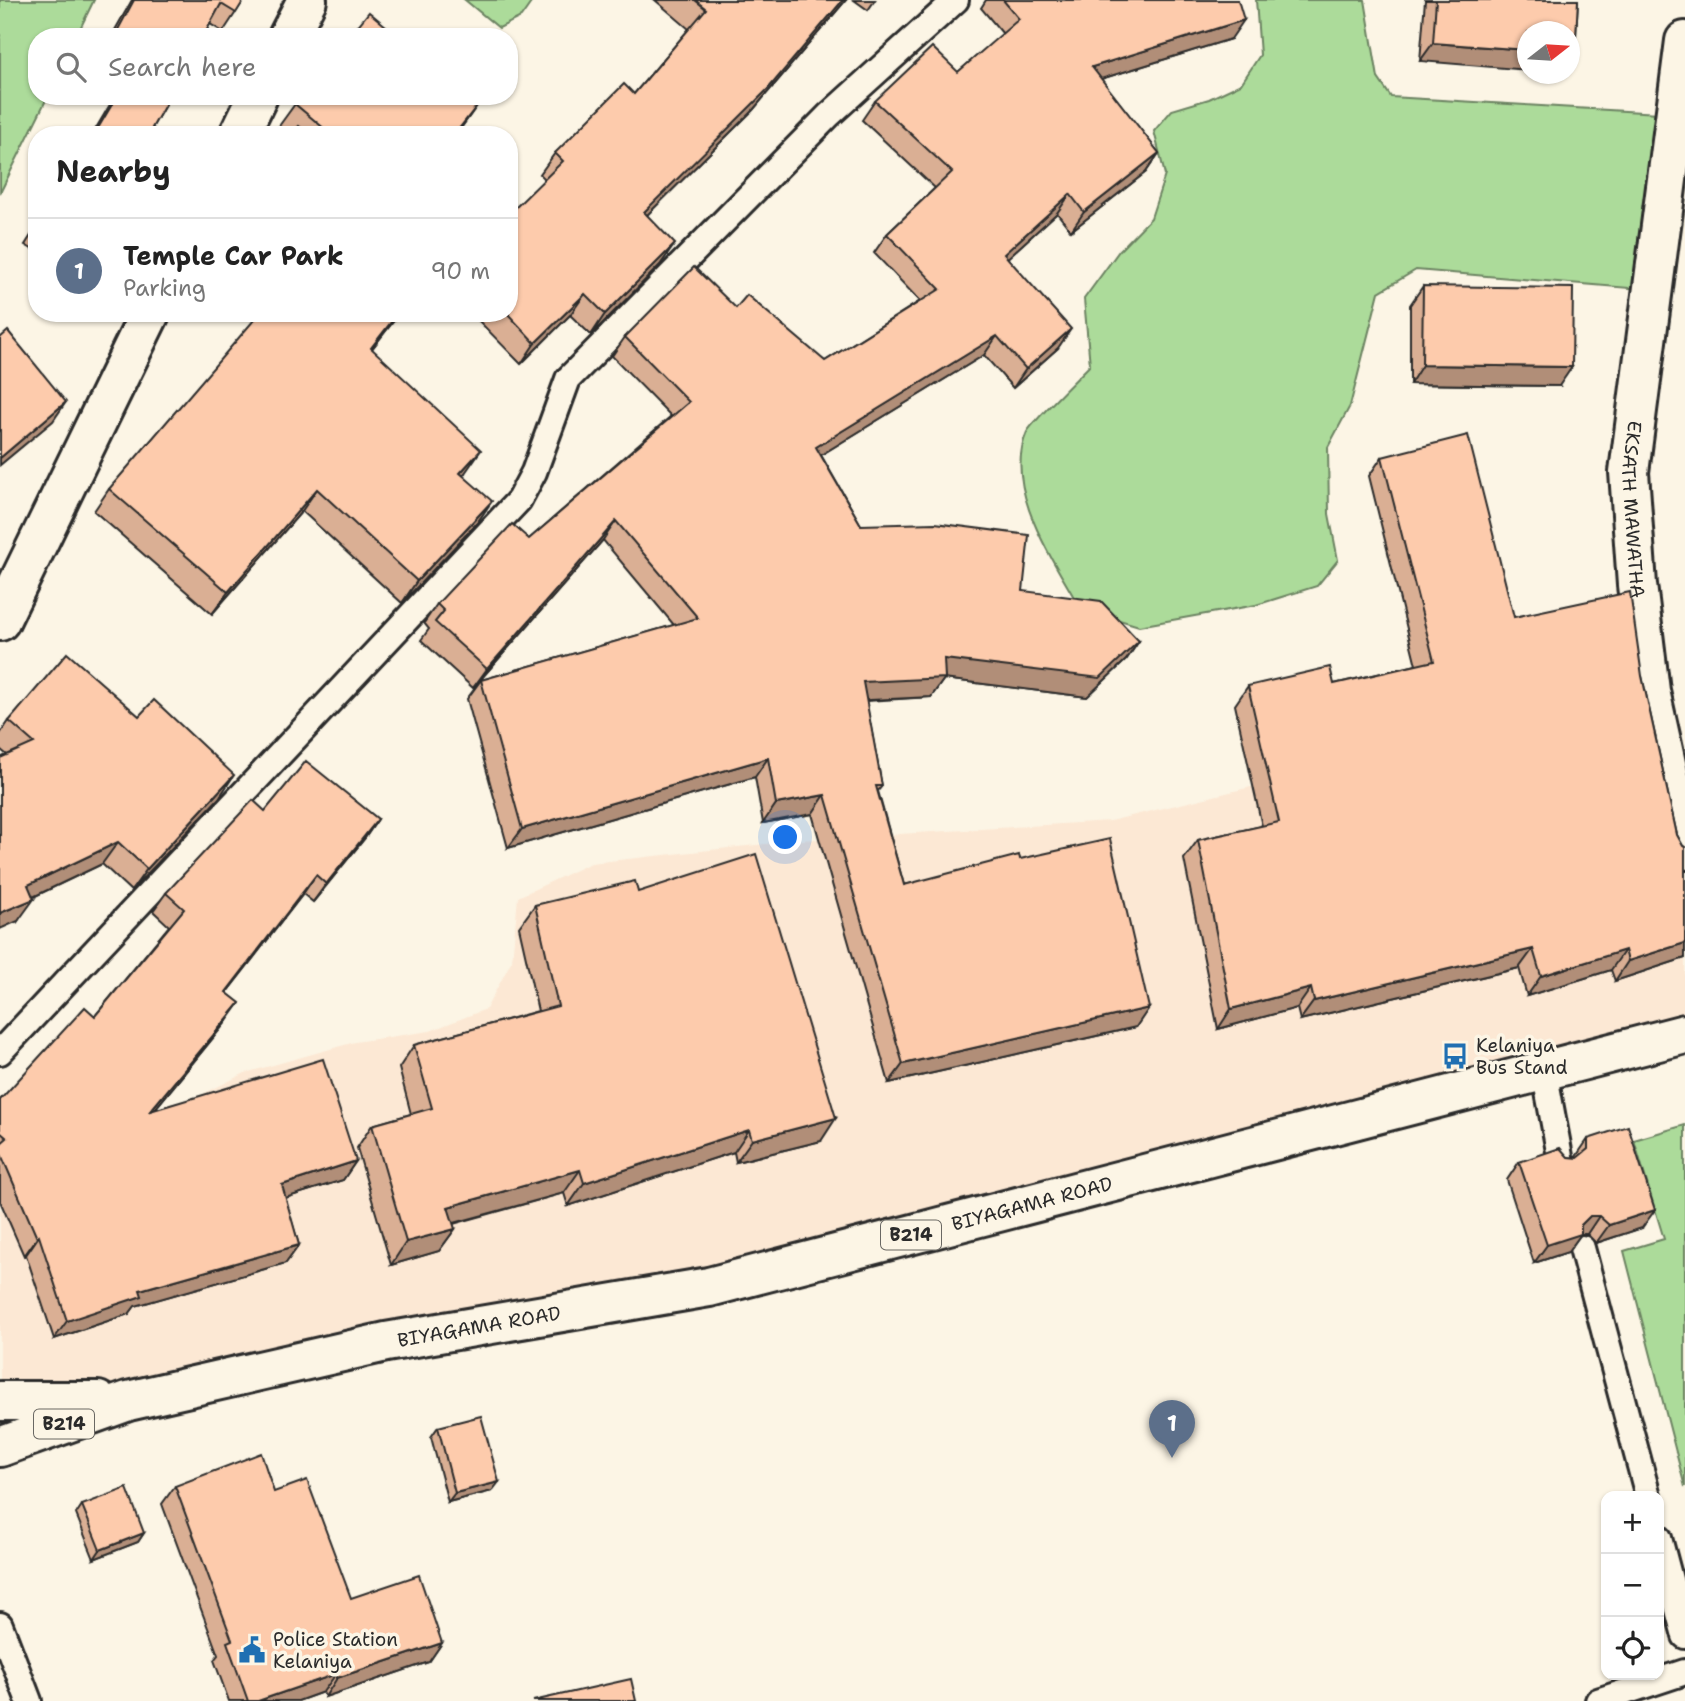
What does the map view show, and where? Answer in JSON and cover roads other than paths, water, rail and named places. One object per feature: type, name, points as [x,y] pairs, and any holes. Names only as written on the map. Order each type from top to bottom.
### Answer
[{"type":"main road","points":[[293,28],[307,0]]},
{"type":"main road","name":"EKSATH MAWATHA","points":[[1685,41],[1629,472],[1637,585],[1650,691],[1685,850]]},
{"type":"main road","points":[[243,126],[254,105]]},
{"type":"main road","points":[[0,621],[146,322]]},
{"type":"main road","name":"BIYAGAMA ROAD","points":[[0,1447],[128,1401],[386,1342],[709,1287],[1685,1034]]},
{"type":"main road","name":"BIYAGAMA ROAD","points":[[0,1401],[128,1401]]},
{"type":"lane","points":[[0,1052],[519,500],[534,472],[568,379],[829,116],[956,0]]},
{"type":"lane","points":[[1544,1070],[1561,1162]]},
{"type":"lane","points":[[1582,1248],[1647,1491]]},
{"type":"lane","points":[[1663,1554],[1685,1636]]},
{"type":"lane","points":[[0,1625],[29,1701]]},
{"type":"lane","points":[[1598,1701],[1685,1672]]},
{"type":"place","name":"Kelaniya Bus Stand","points":[[1455,1056]]},
{"type":"place","name":"Temple Car Park","points":[[1172,1458]]},
{"type":"place","name":"Police Station Kelaniya","points":[[252,1650]]}]
